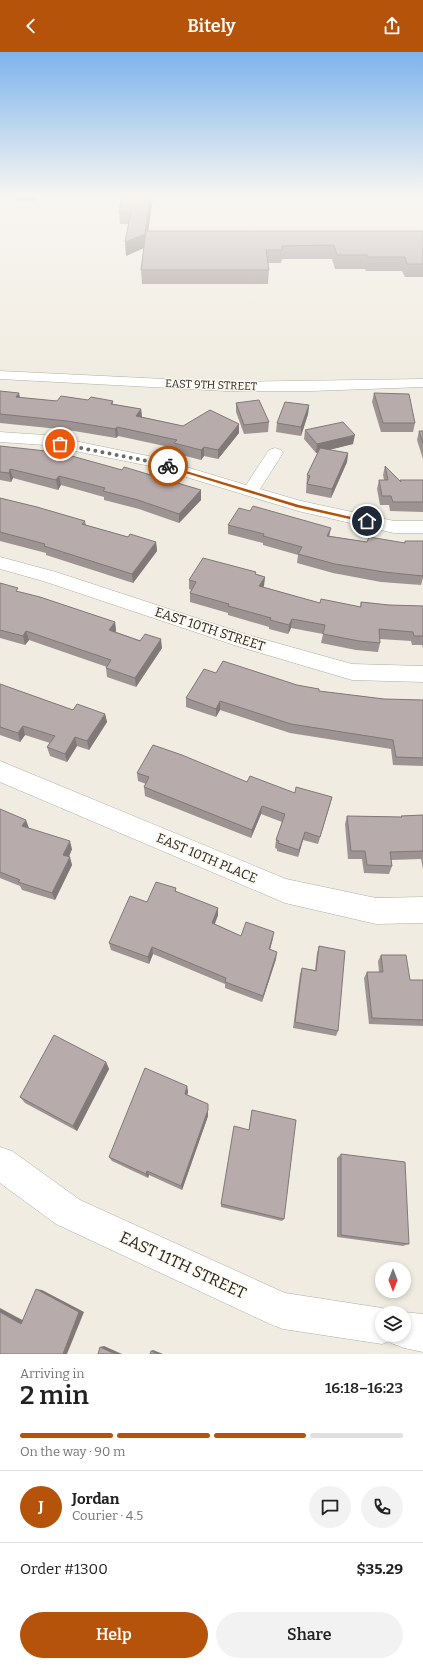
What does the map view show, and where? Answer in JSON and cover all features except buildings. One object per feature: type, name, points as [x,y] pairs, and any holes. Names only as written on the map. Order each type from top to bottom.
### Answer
[{"type":"street","name":"EAST 9TH STREET","points":[[0,375],[199,386],[306,387],[423,383]]},
{"type":"street","points":[[0,437],[45,440],[153,462],[298,506],[394,527],[423,527]]},
{"type":"street","points":[[250,492],[275,453]]},
{"type":"street","name":"EAST 10TH STREET","points":[[0,563],[49,576],[244,641],[352,672],[423,674]]},
{"type":"street","name":"EAST 10TH PLACE","points":[[0,771],[285,891],[376,911],[423,910]]},
{"type":"street","name":"EAST 11TH STREET","points":[[0,1163],[68,1212],[283,1311],[375,1325]]},
{"type":"street","points":[[411,1331],[423,1333]]},
{"type":"way so far","points":[[60,444],[168,466]]},
{"type":"route","points":[[168,466],[298,506],[367,521]]}]
